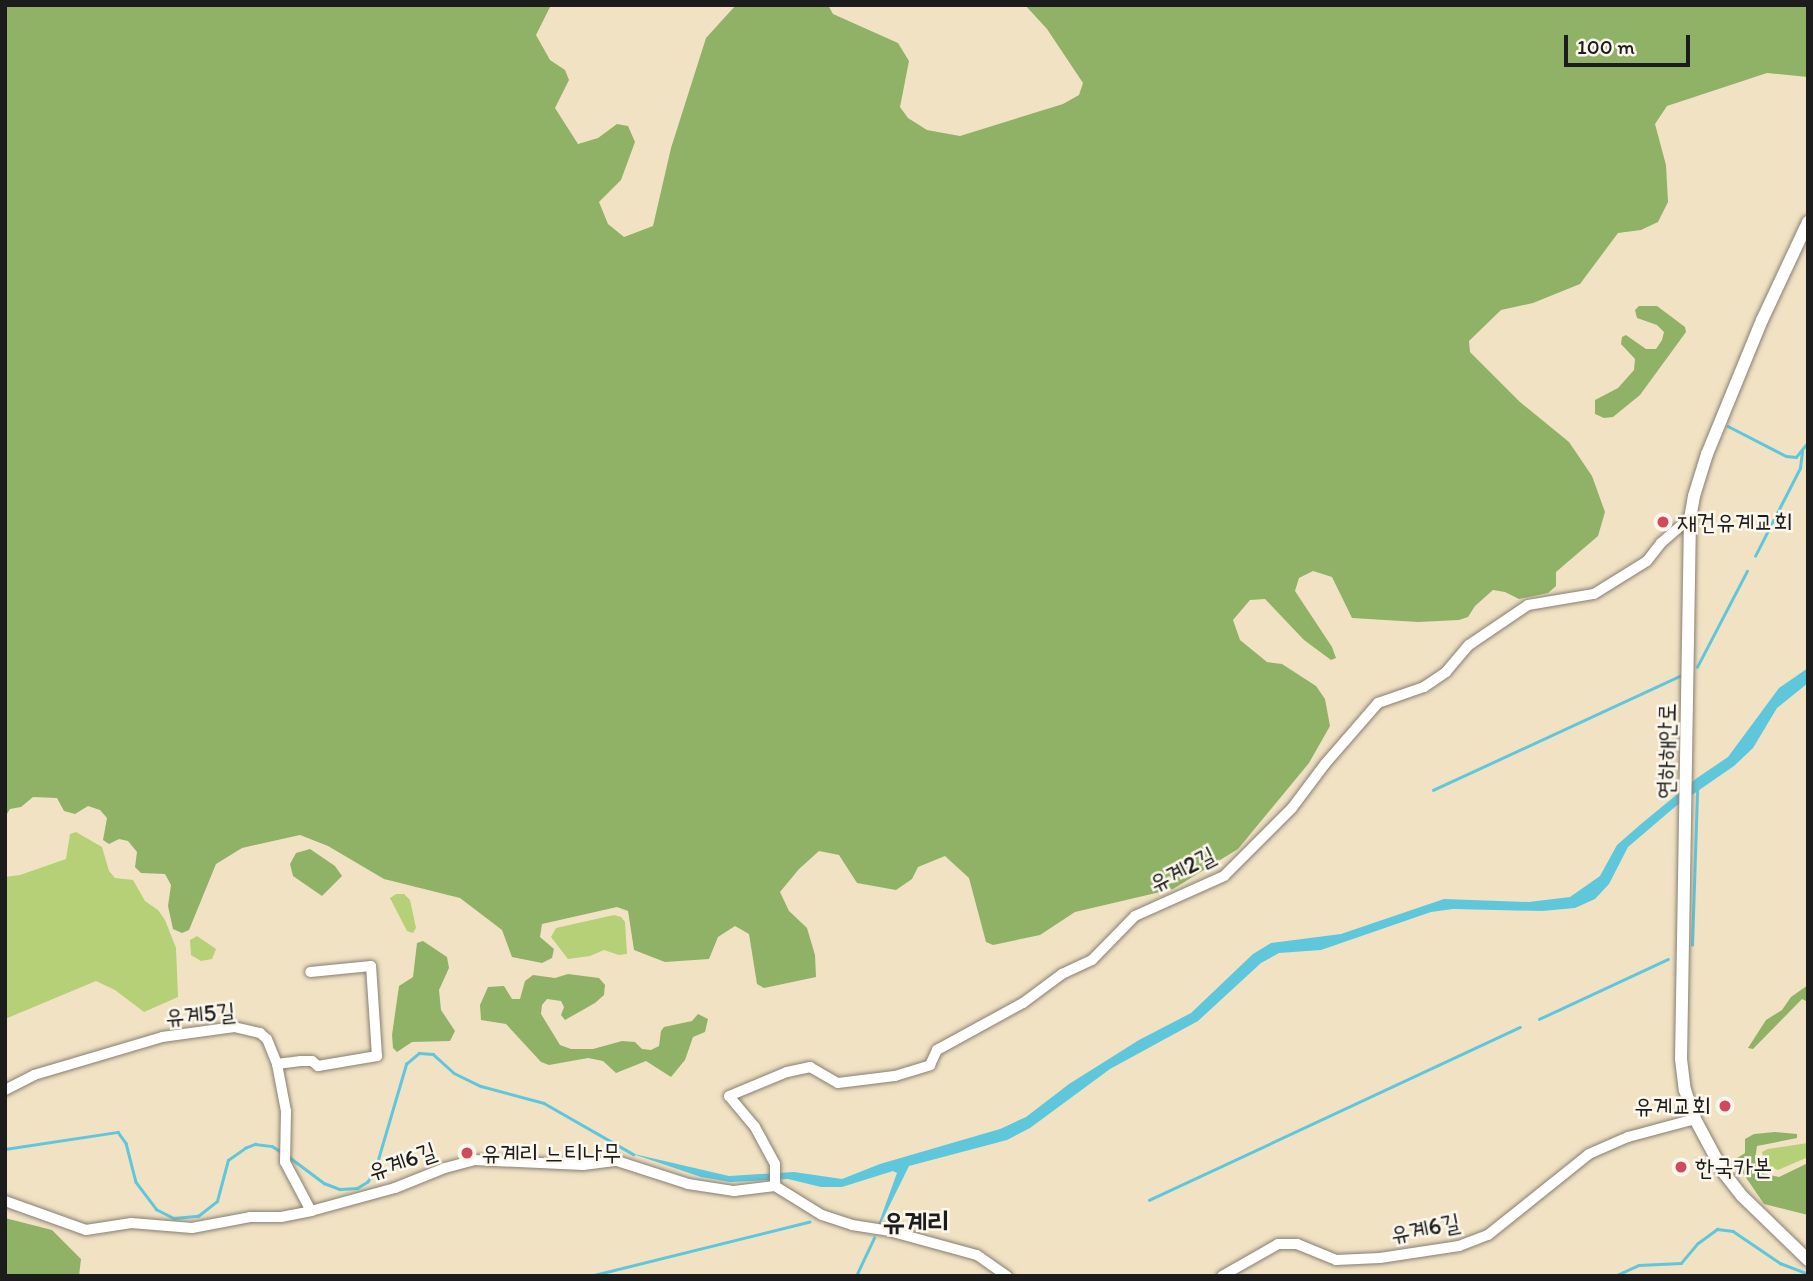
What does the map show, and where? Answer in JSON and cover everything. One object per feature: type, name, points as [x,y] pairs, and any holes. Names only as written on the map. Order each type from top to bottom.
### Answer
[{"type":"street","name":"연하해안로","points":[[1808,222],[1762,320],[1707,454],[1698,479],[1690,518],[1681,1059],[1685,1090],[1695,1119],[1724,1173],[1742,1196],[1808,1260]]},
{"type":"street","name":"유계2길","points":[[775,1186],[775,1164],[755,1127],[729,1096],[787,1072],[810,1067],[838,1083],[895,1076],[930,1065],[937,1050],[1023,1003],[1062,974],[1092,960],[1135,916],[1224,876],[1292,808],[1325,764],[1378,703],[1424,687],[1446,672],[1469,645],[1528,605],[1594,594],[1647,561],[1661,543],[1690,518]]},
{"type":"street","points":[[277,1064],[301,1060],[312,1061],[317,1066],[377,1056],[371,966],[310,972]]},
{"type":"street","name":"유계5길","points":[[5,1090],[34,1075],[127,1046],[222,1028],[260,1033],[267,1039],[277,1064],[286,1111],[285,1162],[311,1211]]},
{"type":"street","name":"유계6길","points":[[1222,1276],[1278,1244],[1297,1244],[1336,1259],[1380,1258],[1459,1246],[1488,1235],[1589,1154],[1628,1137],[1695,1119]]},
{"type":"street","name":"유계6길","points":[[5,1200],[86,1230],[131,1223],[192,1228],[311,1211],[395,1188],[445,1168],[474,1160],[583,1165],[617,1161],[688,1184],[711,1188],[734,1191],[775,1186]]},
{"type":"street","points":[[775,1186],[822,1214],[852,1225],[889,1231],[977,1255],[1007,1276]]},
{"type":"green space","points":[[5,5],[551,5],[536,35],[550,60],[565,70],[569,80],[555,108],[578,144],[598,138],[617,124],[628,126],[635,142],[621,180],[599,202],[608,224],[624,237],[653,226],[671,148],[706,38],[736,5],[828,5],[833,14],[898,43],[909,61],[900,107],[908,118],[927,130],[960,136],[1063,104],[1079,95],[1083,83],[1047,29],[1025,5],[1808,5],[1808,77],[1767,73],[1667,106],[1655,124],[1666,165],[1668,202],[1658,222],[1641,230],[1618,233],[1580,284],[1533,303],[1501,310],[1469,341],[1470,352],[1520,402],[1569,442],[1592,476],[1605,512],[1598,536],[1556,572],[1556,586],[1548,593],[1519,599],[1493,590],[1475,606],[1468,617],[1459,620],[1418,622],[1352,618],[1332,577],[1313,571],[1299,578],[1295,591],[1332,647],[1336,658],[1331,660],[1304,640],[1265,599],[1250,600],[1233,620],[1240,640],[1267,662],[1282,664],[1316,686],[1325,699],[1330,726],[1309,763],[1238,849],[1173,889],[1075,912],[1040,935],[993,945],[986,942],[969,878],[945,856],[918,867],[912,879],[896,890],[857,883],[839,855],[819,851],[780,892],[789,911],[807,928],[815,955],[816,977],[764,988],[757,984],[749,934],[735,926],[718,937],[709,959],[665,962],[634,950],[628,911],[617,907],[542,924],[540,937],[554,949],[552,958],[542,963],[512,957],[502,930],[460,898],[384,879],[328,846],[300,835],[242,848],[216,864],[189,930],[182,933],[173,929],[168,906],[171,885],[165,874],[141,873],[135,867],[137,852],[128,841],[119,839],[109,844],[103,840],[107,818],[100,810],[88,806],[75,814],[64,811],[57,798],[33,797],[21,807],[10,809],[5,817]]},
{"type":"green space","points":[[1639,306],[1657,306],[1685,327],[1686,332],[1640,395],[1613,417],[1604,418],[1595,414],[1595,400],[1618,388],[1634,370],[1635,359],[1621,344],[1622,337],[1626,335],[1646,349],[1656,349],[1662,340],[1664,332],[1657,325],[1637,318],[1635,310]]},
{"type":"green space","points":[[76,832],[102,847],[109,871],[115,878],[133,880],[145,901],[158,910],[165,920],[176,948],[178,997],[144,1012],[115,990],[96,981],[5,1019],[5,877],[20,875],[66,859],[70,834]]},
{"type":"green space","points":[[310,849],[335,866],[342,876],[322,896],[293,876],[290,864],[296,853]]},
{"type":"green space","points":[[396,894],[404,894],[410,900],[416,928],[413,933],[407,931],[390,898]]},
{"type":"green space","points":[[614,915],[625,922],[627,954],[619,955],[604,950],[590,956],[568,959],[551,937],[556,928]]},
{"type":"green space","points":[[197,936],[216,949],[212,959],[201,961],[191,955],[190,940]]},
{"type":"green space","points":[[423,941],[447,957],[449,968],[439,990],[441,1010],[455,1031],[450,1041],[412,1042],[397,1052],[393,1048],[392,1035],[399,986],[413,977],[417,943]]},
{"type":"green space","points":[[568,974],[599,978],[605,985],[604,995],[565,1020],[561,1015],[564,1007],[561,1001],[547,999],[542,1005],[541,1014],[560,1045],[571,1049],[593,1049],[622,1041],[635,1042],[642,1049],[651,1050],[659,1046],[664,1027],[692,1021],[698,1014],[708,1019],[705,1032],[693,1037],[685,1060],[671,1077],[646,1061],[616,1073],[603,1061],[588,1058],[549,1065],[541,1062],[506,1024],[481,1020],[480,1005],[488,987],[504,986],[512,999],[520,999],[525,981],[533,975],[555,978]]},
{"type":"green space","points":[[1808,985],[1808,1002],[1802,999],[1753,1049],[1748,1048],[1766,1020],[1782,1010],[1791,997]]},
{"type":"green space","points":[[1754,1134],[1797,1134],[1797,1138],[1757,1146],[1755,1160],[1765,1174],[1779,1177],[1808,1163],[1808,1215],[1764,1204],[1734,1160],[1745,1153],[1745,1139]]},
{"type":"green space","points":[[1808,1143],[1808,1157],[1778,1170],[1765,1164],[1762,1152],[1768,1149]]},
{"type":"green space","points":[[5,1218],[52,1230],[81,1259],[79,1276],[5,1276]]},
{"type":"water","points":[[1808,668],[1808,683],[1777,708],[1753,748],[1734,766],[1676,806],[1628,847],[1609,884],[1595,899],[1575,908],[1542,911],[1453,909],[1431,912],[1321,950],[1279,953],[1261,963],[1198,1021],[1110,1069],[1030,1128],[1007,1140],[909,1166],[873,1239],[897,1173],[893,1171],[842,1187],[821,1187],[788,1179],[730,1182],[701,1177],[630,1153],[729,1176],[794,1172],[842,1179],[880,1164],[1000,1129],[1026,1117],[1069,1084],[1139,1040],[1191,1013],[1253,954],[1271,943],[1341,934],[1444,899],[1529,902],[1570,897],[1600,876],[1617,845],[1697,778],[1728,757],[1779,688]]},
{"type":"waterway","points":[[1728,426],[1786,456],[1796,457],[1808,442]]},
{"type":"waterway","points":[[1755,556],[1800,468],[1802,452]]},
{"type":"waterway","points":[[1697,667],[1747,571]]},
{"type":"waterway","points":[[1433,790],[1680,676]]},
{"type":"waterway","points":[[1692,945],[1697,791]]},
{"type":"waterway","points":[[1539,1019],[1668,959]]},
{"type":"waterway","points":[[1149,1200],[1520,1027]]},
{"type":"waterway","points":[[288,1156],[324,1183],[340,1189],[357,1188],[367,1182],[374,1173],[406,1064],[419,1053],[433,1054],[454,1073],[481,1086],[544,1103],[633,1154]]},
{"type":"waterway","points":[[5,1149],[118,1132],[126,1143],[136,1182],[156,1209],[174,1218],[198,1216],[217,1201],[228,1160],[245,1148],[255,1144],[272,1146],[283,1153]]},
{"type":"waterway","points":[[590,1276],[809,1222]]},
{"type":"waterway","points":[[1615,1276],[1639,1265],[1681,1263],[1698,1243],[1717,1229],[1733,1231],[1780,1263],[1808,1274]]},
{"type":"waterway","points":[[856,1276],[874,1238]]},
{"type":"place","name":"재건유계교회","points":[[1663,522]]},
{"type":"place","name":"유계교회","points":[[1725,1106]]},
{"type":"place","name":"유계리 느티나무","points":[[467,1153]]},
{"type":"place","name":"한국카본","points":[[1681,1167]]},
{"type":"district","name":"유계리","points":[[916,1221]]}]
